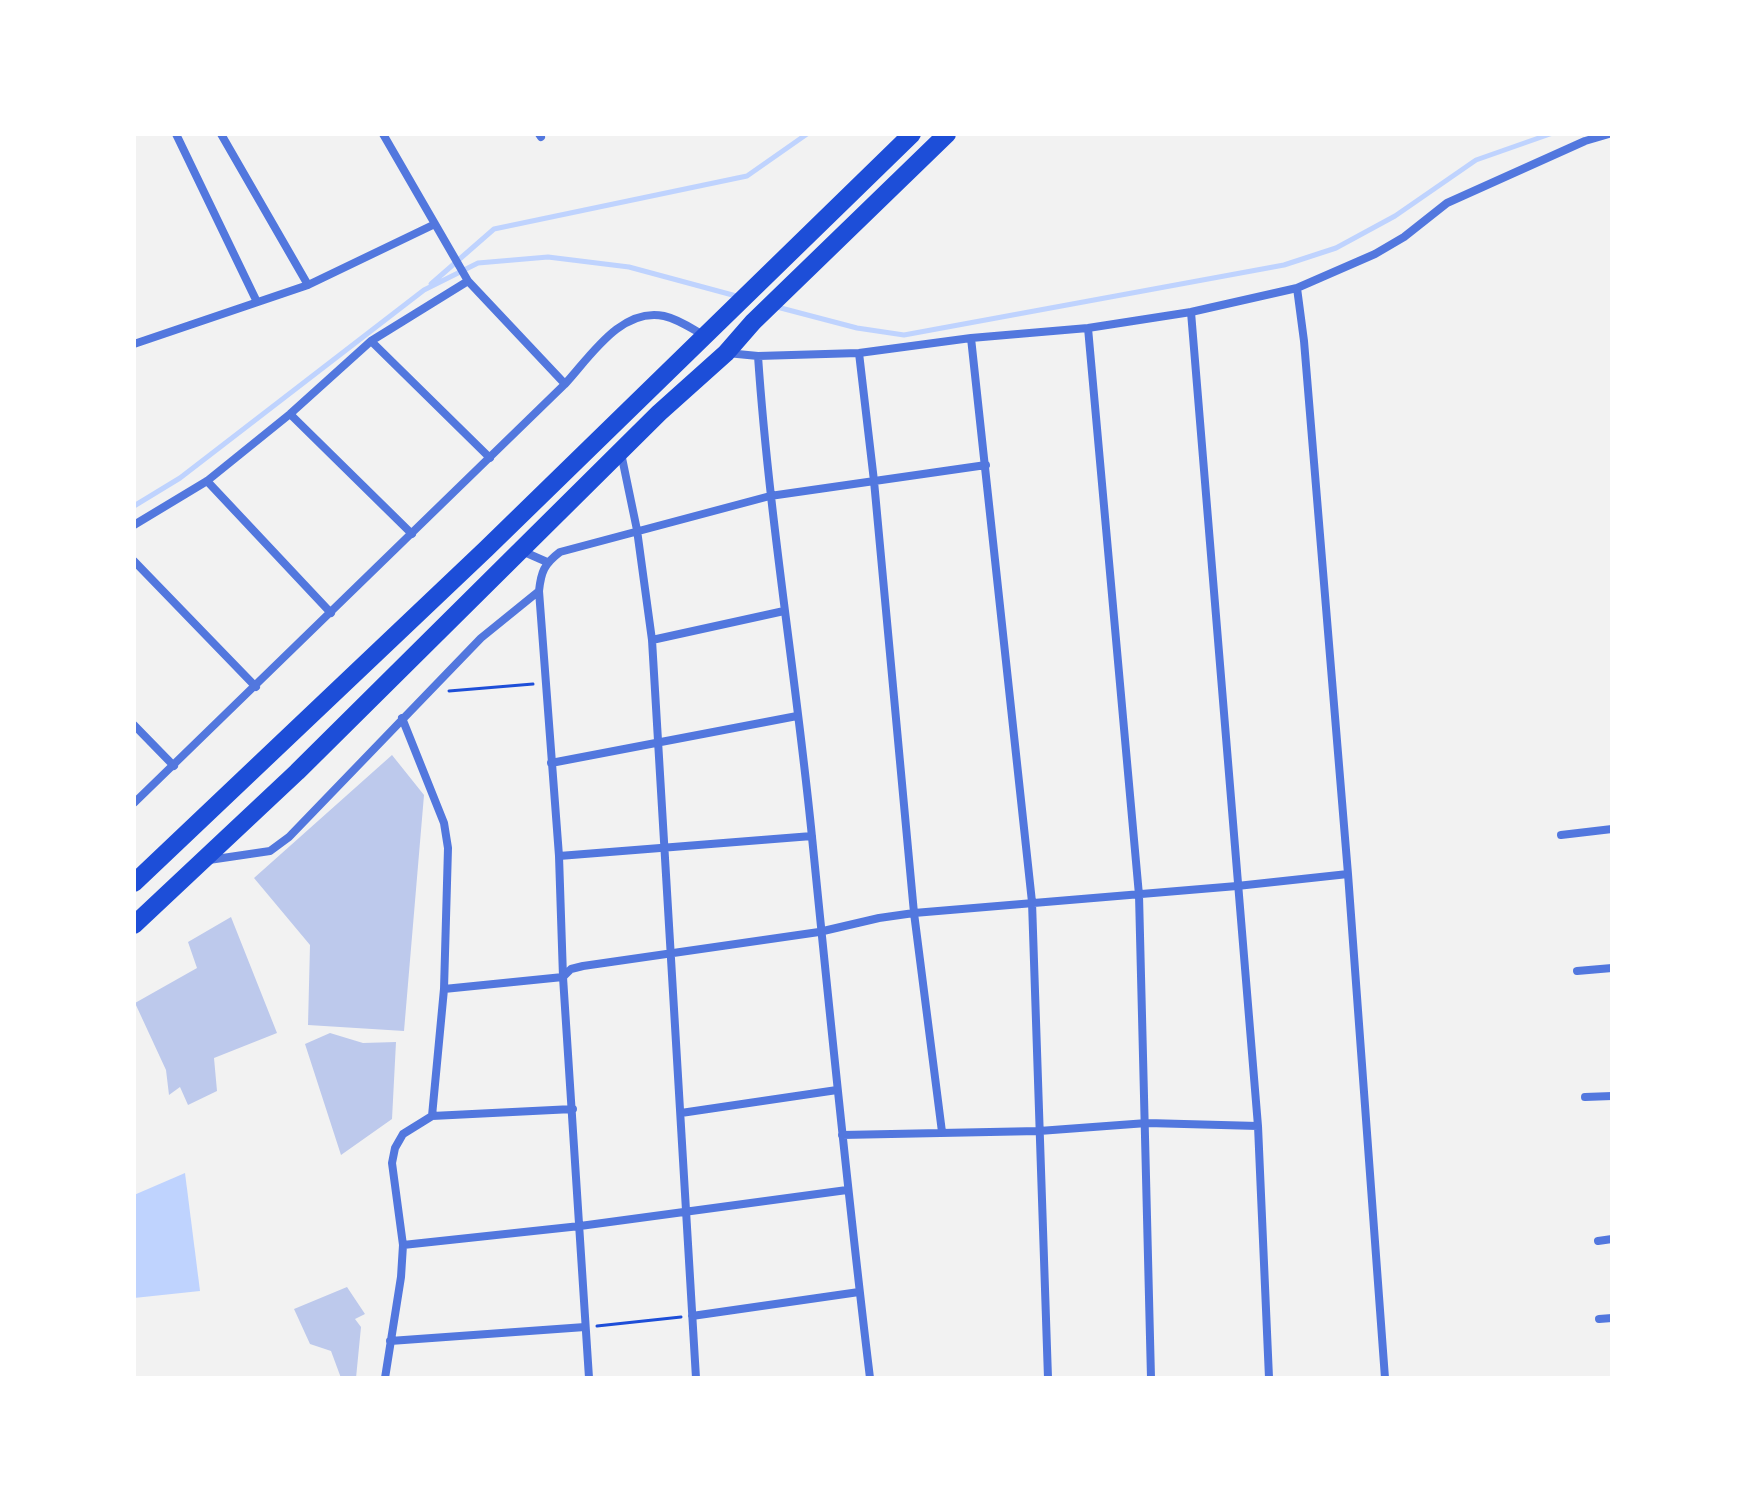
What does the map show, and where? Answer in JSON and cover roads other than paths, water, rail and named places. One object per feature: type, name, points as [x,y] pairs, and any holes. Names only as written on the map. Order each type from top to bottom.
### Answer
[{"type":"highway","points":[[134,883],[486,549],[912,134]]},
{"type":"highway","points":[[134,925],[297,772],[659,413],[726,353],[753,322],[947,134]]},
{"type":"street","points":[[176,134],[257,302]]},
{"type":"street","points":[[221,134],[308,285]]},
{"type":"street","points":[[383,134],[468,281],[565,384]]},
{"type":"street","points":[[726,353],[758,356],[859,353],[971,338],[1088,328],[1191,312],[1297,288],[1375,254],[1404,237],[1447,203],[1585,141],[1609,134]]},
{"type":"street","points":[[134,344],[308,285],[435,224]]},
{"type":"street","points":[[134,525],[207,481],[290,414],[371,341],[468,281]]},
{"type":"street","points":[[1297,288],[1348,874],[1385,1378]]},
{"type":"street","points":[[1191,312],[1258,1126],[1269,1378]]},
{"type":"street","points":[[134,803],[490,458],[615,330],[636,317],[663,316],[704,336]]},
{"type":"street","points":[[1088,328],[1139,895],[1151,1378]]},
{"type":"street","points":[[971,338],[1032,902],[1048,1378]]},
{"type":"street","points":[[371,341],[490,458]]},
{"type":"street","points":[[859,353],[874,481],[914,913],[942,1132]]},
{"type":"street","points":[[758,356],[770,496],[812,836],[819,932],[870,1378]]},
{"type":"street","points":[[290,414],[412,534]]},
{"type":"street","points":[[621,452],[637,530],[652,640],[696,1378]]},
{"type":"street","points":[[589,1378],[563,977],[559,856],[544,683],[539,591],[541,571],[560,552],[770,496],[986,465]]},
{"type":"street","points":[[207,481],[331,613]]},
{"type":"street","points":[[520,551],[547,562]]},
{"type":"street","points":[[134,561],[256,687]]},
{"type":"street","points":[[203,861],[270,851],[280,844],[481,638],[539,591]]},
{"type":"street","points":[[652,640],[784,611]]},
{"type":"street","points":[[551,763],[797,716]]},
{"type":"street","points":[[402,718],[444,823],[448,848],[444,989],[432,1116]]},
{"type":"street","points":[[134,725],[174,766]]},
{"type":"street","points":[[1561,835],[1612,829]]},
{"type":"street","points":[[559,856],[812,836]]},
{"type":"street","points":[[444,989],[563,977],[571,969],[583,966],[819,932],[914,913],[1348,874]]},
{"type":"street","points":[[1577,971],[1612,968]]},
{"type":"street","points":[[681,1113],[837,1090]]},
{"type":"street","points":[[1585,1097],[1612,1096]]},
{"type":"street","points":[[385,1378],[403,1245],[392,1163],[403,1134],[432,1116],[573,1109]]},
{"type":"street","points":[[842,1135],[1039,1131],[1147,1123],[1258,1126]]},
{"type":"street","points":[[403,1245],[580,1226],[847,1190]]},
{"type":"street","points":[[1598,1241],[1612,1239]]},
{"type":"street","points":[[692,1316],[859,1292]]},
{"type":"street","points":[[1599,1319],[1612,1318]]},
{"type":"street","points":[[390,1341],[585,1327]]},
{"type":"water","points":[[185,1173],[200,1291],[134,1298],[134,1195]]},
{"type":"waterway","points":[[431,284],[494,229],[747,176],[807,134]]},
{"type":"waterway","points":[[777,307],[857,328],[904,335],[1284,265],[1336,248],[1395,216],[1476,160],[1550,134]]},
{"type":"waterway","points":[[134,506],[180,478],[424,290],[478,263],[548,257],[629,267],[740,297]]}]
